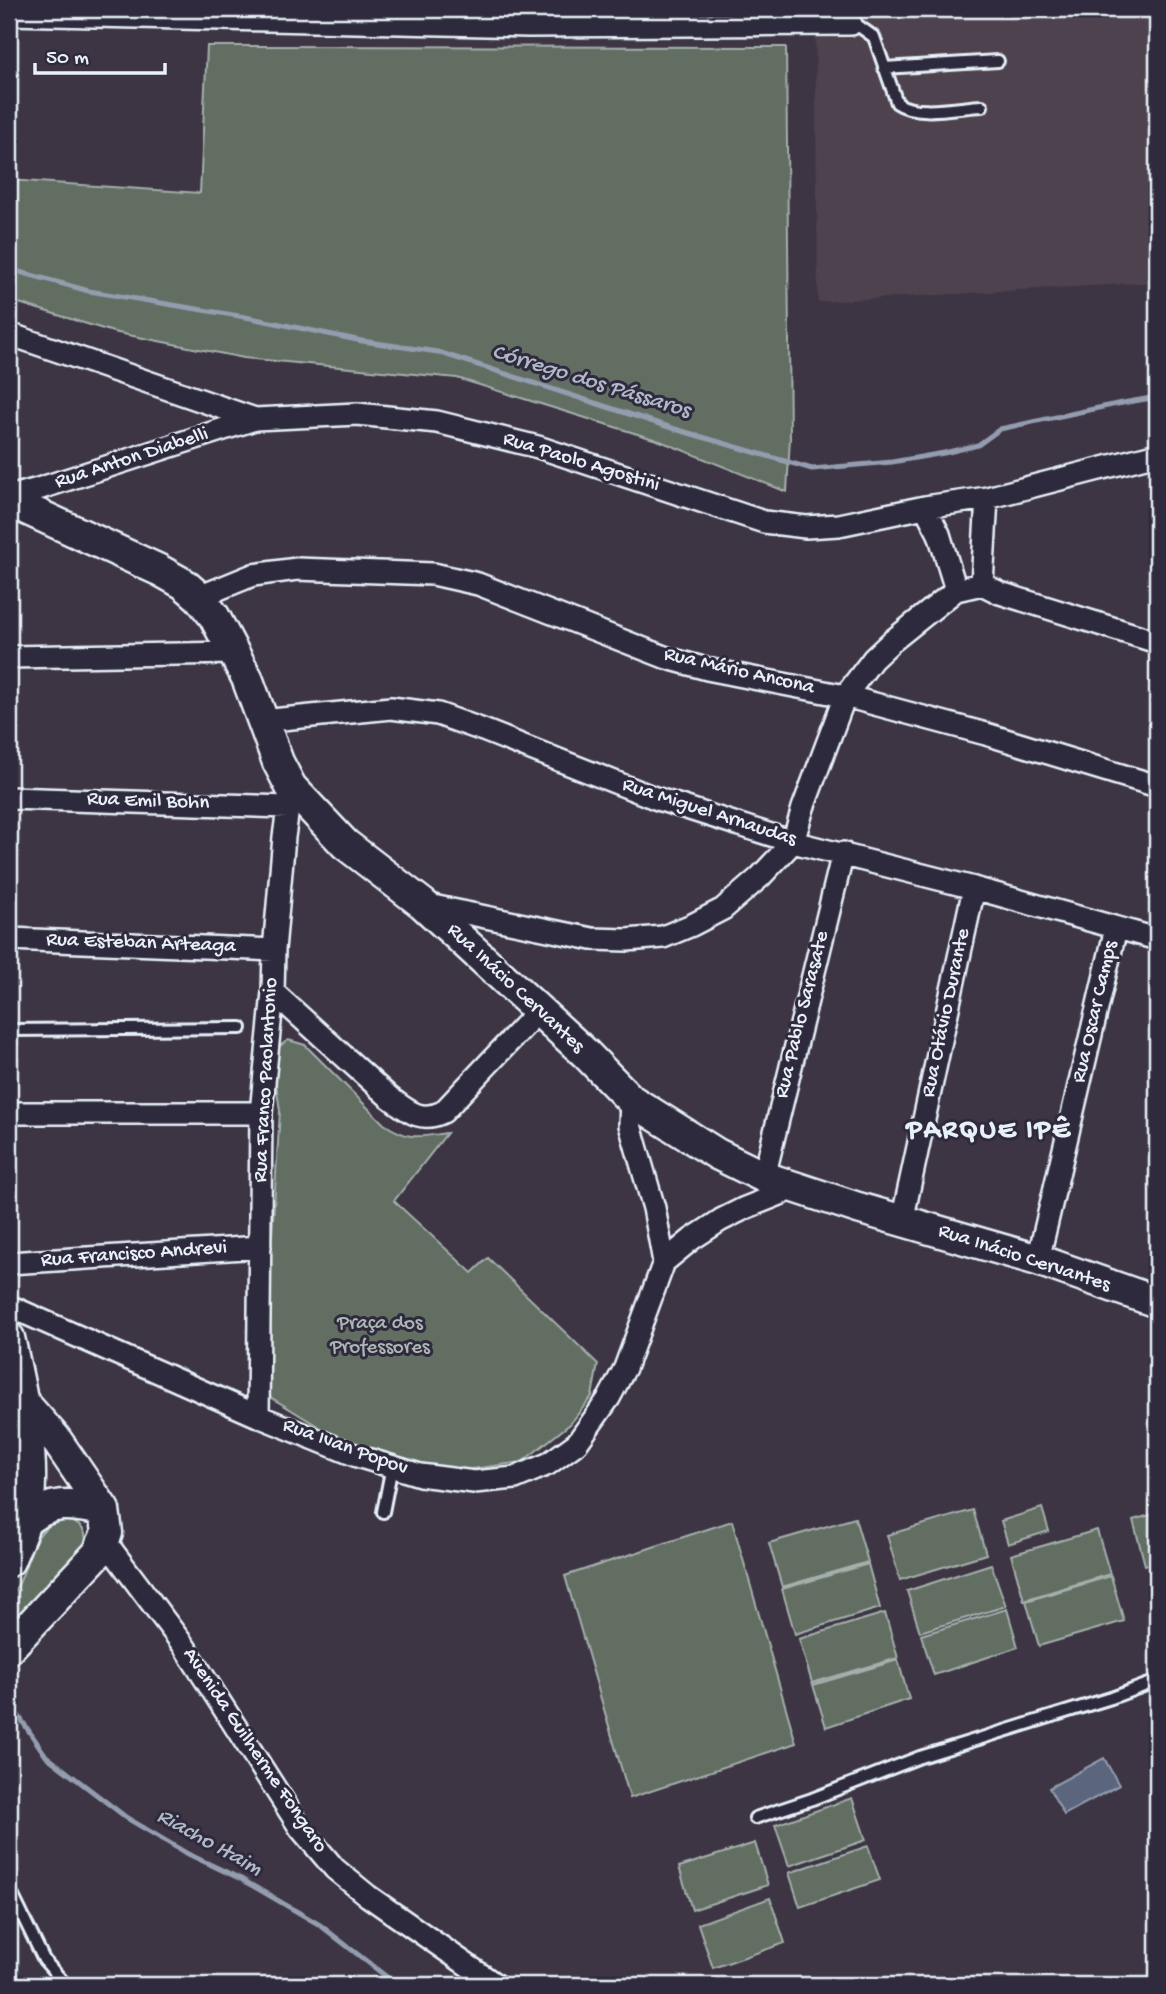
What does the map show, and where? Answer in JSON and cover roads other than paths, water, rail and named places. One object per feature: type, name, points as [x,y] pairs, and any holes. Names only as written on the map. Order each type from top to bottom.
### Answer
[{"type":"main road","name":"Rua Inácio Cervantes","points":[[9,499],[159,570],[200,597],[214,616],[247,678],[290,797],[345,844],[423,904],[539,1010],[631,1100],[717,1154],[764,1177],[1038,1261],[1157,1302]]},
{"type":"main road","points":[[9,1338],[16,1402],[31,1482],[25,1521],[9,1561]]},
{"type":"main road","points":[[9,1648],[98,1553],[105,1541],[106,1521],[104,1510],[55,1438],[16,1402]]},
{"type":"main road","points":[[25,1521],[48,1507],[72,1505],[104,1510]]},
{"type":"street","points":[[9,14],[528,26],[851,24]]},
{"type":"street","name":"Rua Paolo Agostini","points":[[9,334],[255,419],[357,414],[437,422],[538,447],[764,522],[806,527],[839,525],[925,507],[987,498],[1157,454]]},
{"type":"street","name":"Rua Anton Diabelli","points":[[9,499],[255,419]]},
{"type":"street","points":[[982,584],[987,498]]},
{"type":"street","points":[[925,507],[939,534],[956,590]]},
{"type":"street","name":"Rua Mário Ancona","points":[[200,597],[253,575],[297,569],[433,573],[478,584],[667,657],[707,669],[845,696],[986,734],[1157,786]]},
{"type":"street","points":[[423,904],[592,939],[627,940],[663,937],[723,909],[760,877],[793,842],[803,807],[845,696],[873,659],[956,590],[982,584],[1000,593],[1157,642]]},
{"type":"street","points":[[9,657],[234,653]]},
{"type":"street","name":"Rua Miguel Arnaudas","points":[[262,721],[391,709],[438,714],[655,798],[793,842],[843,853],[1157,939]]},
{"type":"street","name":"Rua Emil Bohn","points":[[9,798],[290,797]]},
{"type":"street","name":"Rua Franco Paolantonio","points":[[258,1416],[261,1112],[290,797]]},
{"type":"street","name":"Rua Pablo Sarasate","points":[[764,1177],[843,853]]},
{"type":"street","name":"Rua Otávio Durante","points":[[902,1221],[974,888]]},
{"type":"street","name":"Rua Oscar Camps","points":[[1038,1261],[1116,928]]},
{"type":"street","name":"Rua Esteban Arteaga","points":[[9,939],[274,950]]},
{"type":"street","points":[[273,992],[389,1097],[410,1112],[423,1117],[434,1117],[443,1112],[539,1010]]},
{"type":"street","points":[[631,1100],[630,1125],[654,1208],[664,1262],[721,1220],[794,1188]]},
{"type":"street","points":[[9,1113],[261,1112]]},
{"type":"street","name":"Rua Francisco Andrevi","points":[[9,1263],[260,1247]]},
{"type":"street","name":"Rua Ivan Popov","points":[[9,1306],[258,1416],[357,1456],[420,1475],[474,1482],[515,1478],[548,1464],[577,1443],[609,1398],[625,1368],[664,1262]]},
{"type":"street","name":"Avenida Guilherme Fongaro","points":[[105,1541],[184,1646],[301,1829],[335,1869],[496,1985]]},
{"type":"lane","points":[[851,24],[874,37],[897,103],[915,110],[982,106]]},
{"type":"lane","points":[[884,68],[998,61]]},
{"type":"lane","points":[[9,1030],[241,1028]]},
{"type":"lane","points":[[383,1512],[392,1466]]},
{"type":"lane","points":[[755,1818],[920,1758],[1157,1681]]},
{"type":"lane","points":[[9,1888],[44,1960],[66,1985]]},
{"type":"water","points":[[1104,1758],[1119,1785],[1064,1815],[1049,1788]]},
{"type":"waterway","name":"Córrego dos Pássaros","points":[[9,269],[89,291],[251,318],[362,341],[438,352],[675,429],[812,469],[892,462],[944,453],[978,445],[1000,429],[1157,397]]},
{"type":"waterway","name":"Riacho Itaim","points":[[18,1715],[46,1756],[127,1818],[320,1925],[397,1985]]},
{"type":"district","name":"PARQUE IPÊ","points":[[989,1131]]},
{"type":"park label","name":"Praça dos Professores","points":[[380,1336]]}]
